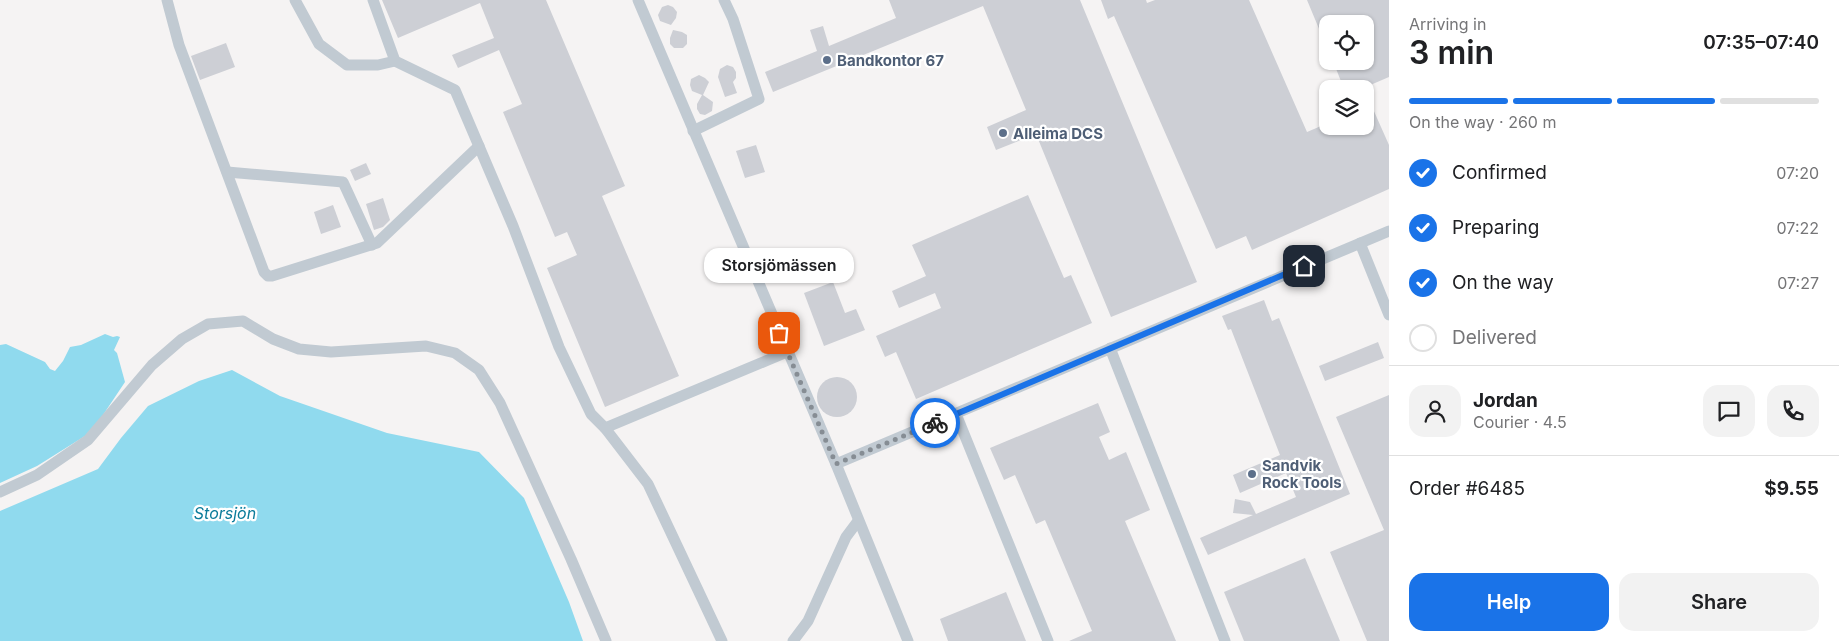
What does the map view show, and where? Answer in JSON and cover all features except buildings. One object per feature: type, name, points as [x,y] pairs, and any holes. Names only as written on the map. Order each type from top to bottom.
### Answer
[{"type":"street","points":[[167,0],[179,45],[264,272],[268,276],[377,244],[479,146]]},
{"type":"street","points":[[295,0],[319,44],[347,65],[378,65],[395,60],[455,90],[514,226],[559,347],[591,414],[605,428],[648,484],[722,641]]},
{"type":"street","points":[[373,0],[395,60]]},
{"type":"street","points":[[638,0],[836,464],[908,641]]},
{"type":"street","points":[[693,131],[760,99],[734,19],[724,0]]},
{"type":"street","points":[[227,172],[343,182],[372,245]]},
{"type":"street","points":[[836,464],[1389,230]]},
{"type":"street","points":[[1360,243],[1389,315]]},
{"type":"street","points":[[0,492],[38,475],[88,440],[152,365],[182,340],[208,324],[243,321],[273,339],[298,349],[361,352],[426,346],[455,353],[479,370],[500,403],[571,558],[606,641]]},
{"type":"street","points":[[1110,348],[1225,641]]},
{"type":"street","points":[[605,428],[787,352]]},
{"type":"street","points":[[956,414],[1048,641]]},
{"type":"street","points":[[793,641],[808,621],[846,537],[858,521]]},
{"type":"water","points":[[105,334],[120,337],[114,350],[117,353],[125,382],[101,418],[85,436],[37,466],[0,483],[0,345],[6,344],[45,362],[50,369],[55,371],[70,347],[81,345]]},
{"type":"water","name":"Storsjön","points":[[232,370],[280,396],[387,433],[479,452],[524,498],[569,602],[583,641],[0,641],[0,511],[98,469],[148,406],[199,381]]},
{"type":"way so far","points":[[779,333],[836,464],[935,423]]},
{"type":"place","name":"Bandkontor 67","points":[[827,60]]},
{"type":"place","name":"Alleima DCS","points":[[1003,133]]},
{"type":"place","name":"Storsjömässen","points":[[779,333]]},
{"type":"place","name":"Sandvik Rock Tools","points":[[1252,474]]},
{"type":"route","points":[[935,423],[1304,266]]}]
